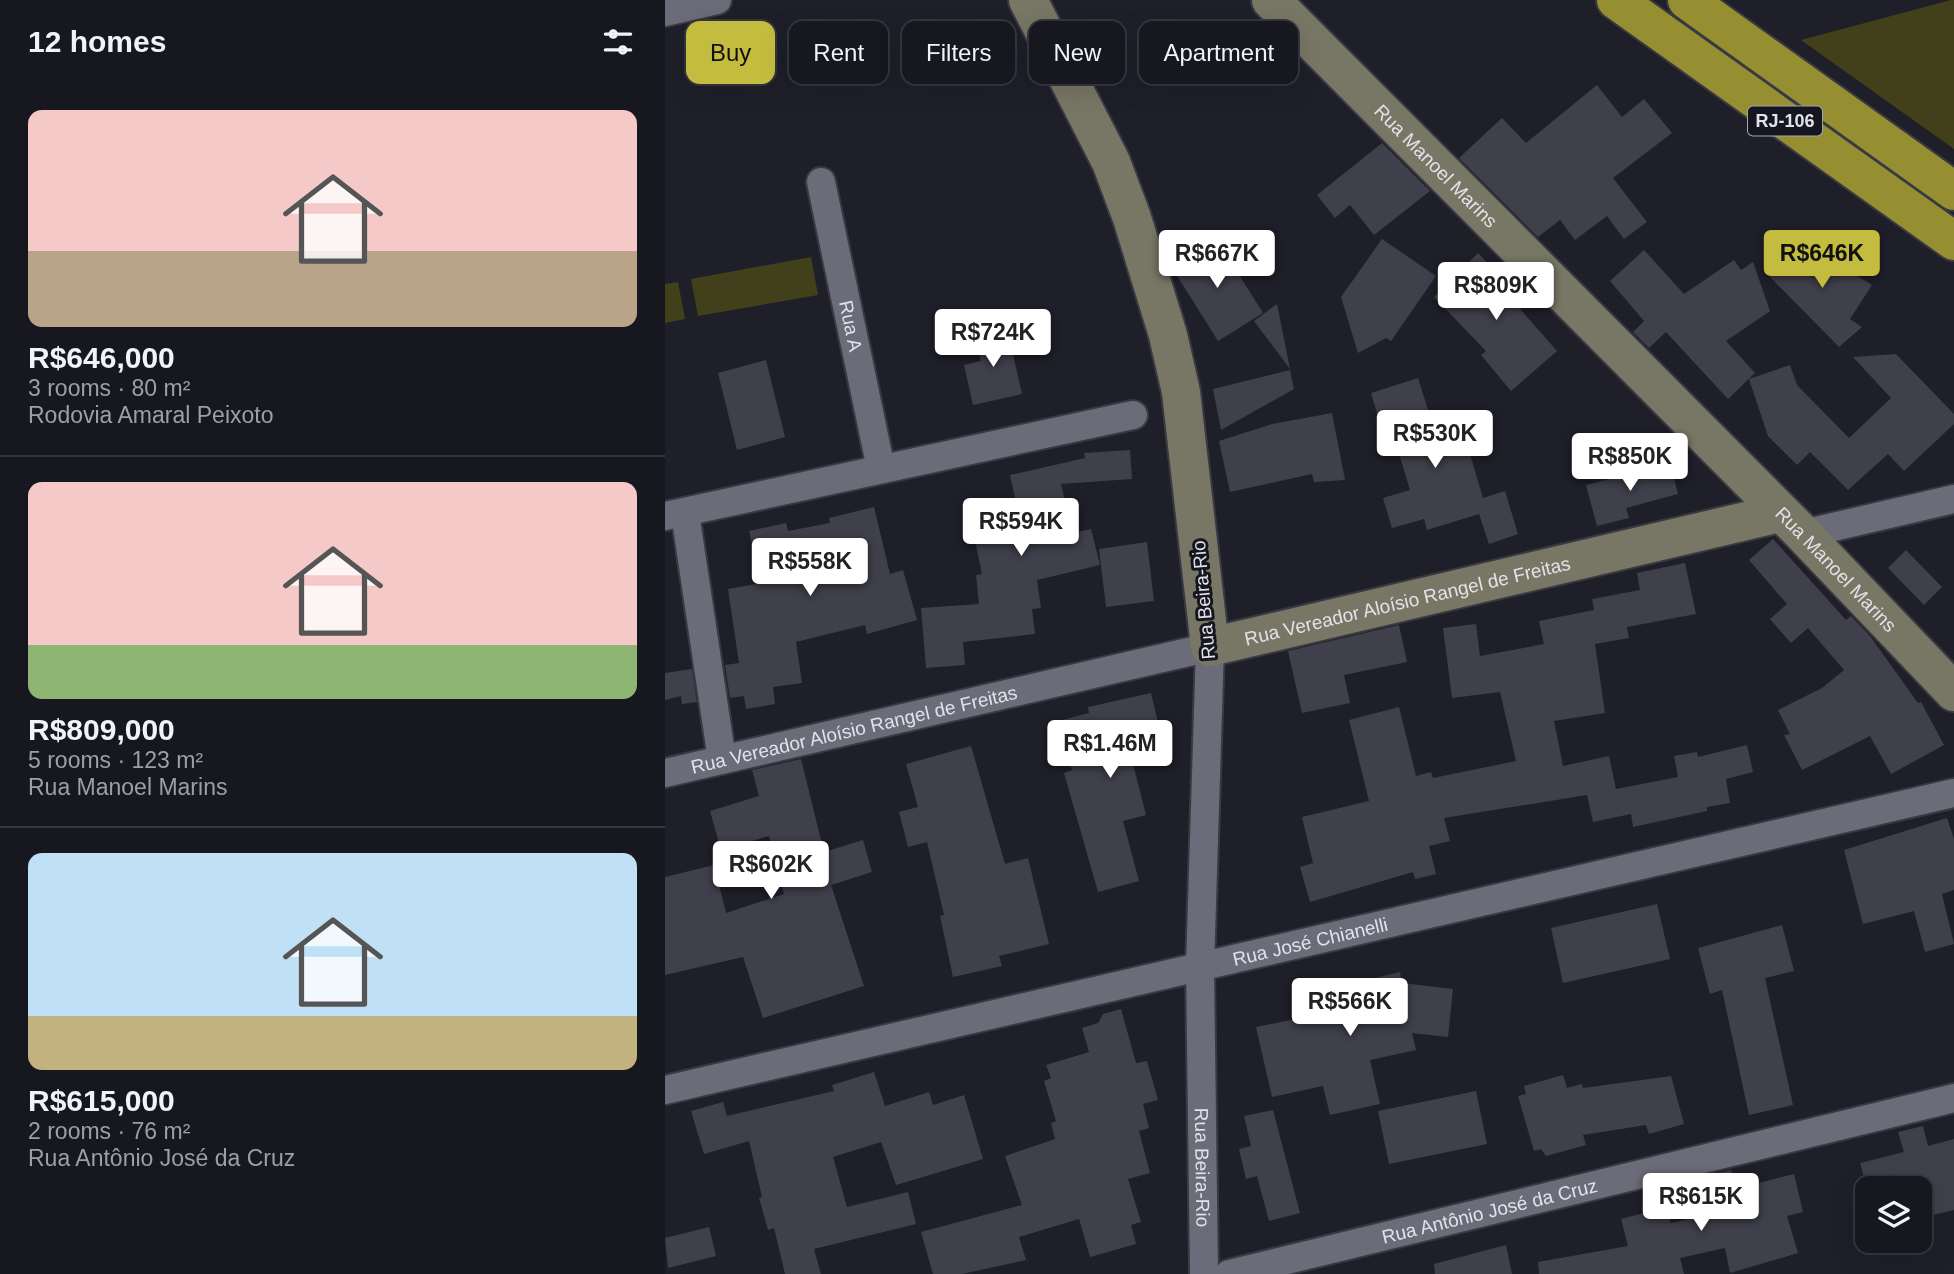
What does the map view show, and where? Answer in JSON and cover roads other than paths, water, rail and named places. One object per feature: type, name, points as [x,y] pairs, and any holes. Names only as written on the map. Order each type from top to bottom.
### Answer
[{"type":"highway","name":"RJ-106","points":[[1616,0],[1954,241]]},
{"type":"highway","name":"RJ-106","points":[[1687,0],[1954,191]]},
{"type":"main road","name":"Rua Beira-Rio","points":[[1028,0],[1111,162],[1132,218],[1168,335],[1181,392],[1210,647]]},
{"type":"main road","name":"Rua Manoel Marins","points":[[1271,0],[1792,524],[1954,692]]},
{"type":"main road","name":"Rua Vereador Aloísio Rangel de Freitas","points":[[1210,647],[1792,524]]},
{"type":"street","points":[[665,12],[717,0]]},
{"type":"street","name":"Rua A","points":[[821,182],[881,469]]},
{"type":"street","points":[[722,760],[675,514],[1133,415]]},
{"type":"street","points":[[1792,524],[1954,499]]},
{"type":"street","name":"Rua Vereador Aloísio Rangel de Freitas","points":[[665,773],[1210,647]]},
{"type":"street","name":"Rua Beira-Rio","points":[[1203,1274],[1200,967],[1210,647]]},
{"type":"street","name":"Rua José Chianelli","points":[[665,1090],[1954,793]]},
{"type":"street","name":"Rua Antônio José da Cruz","points":[[1229,1274],[1954,1098]]}]
